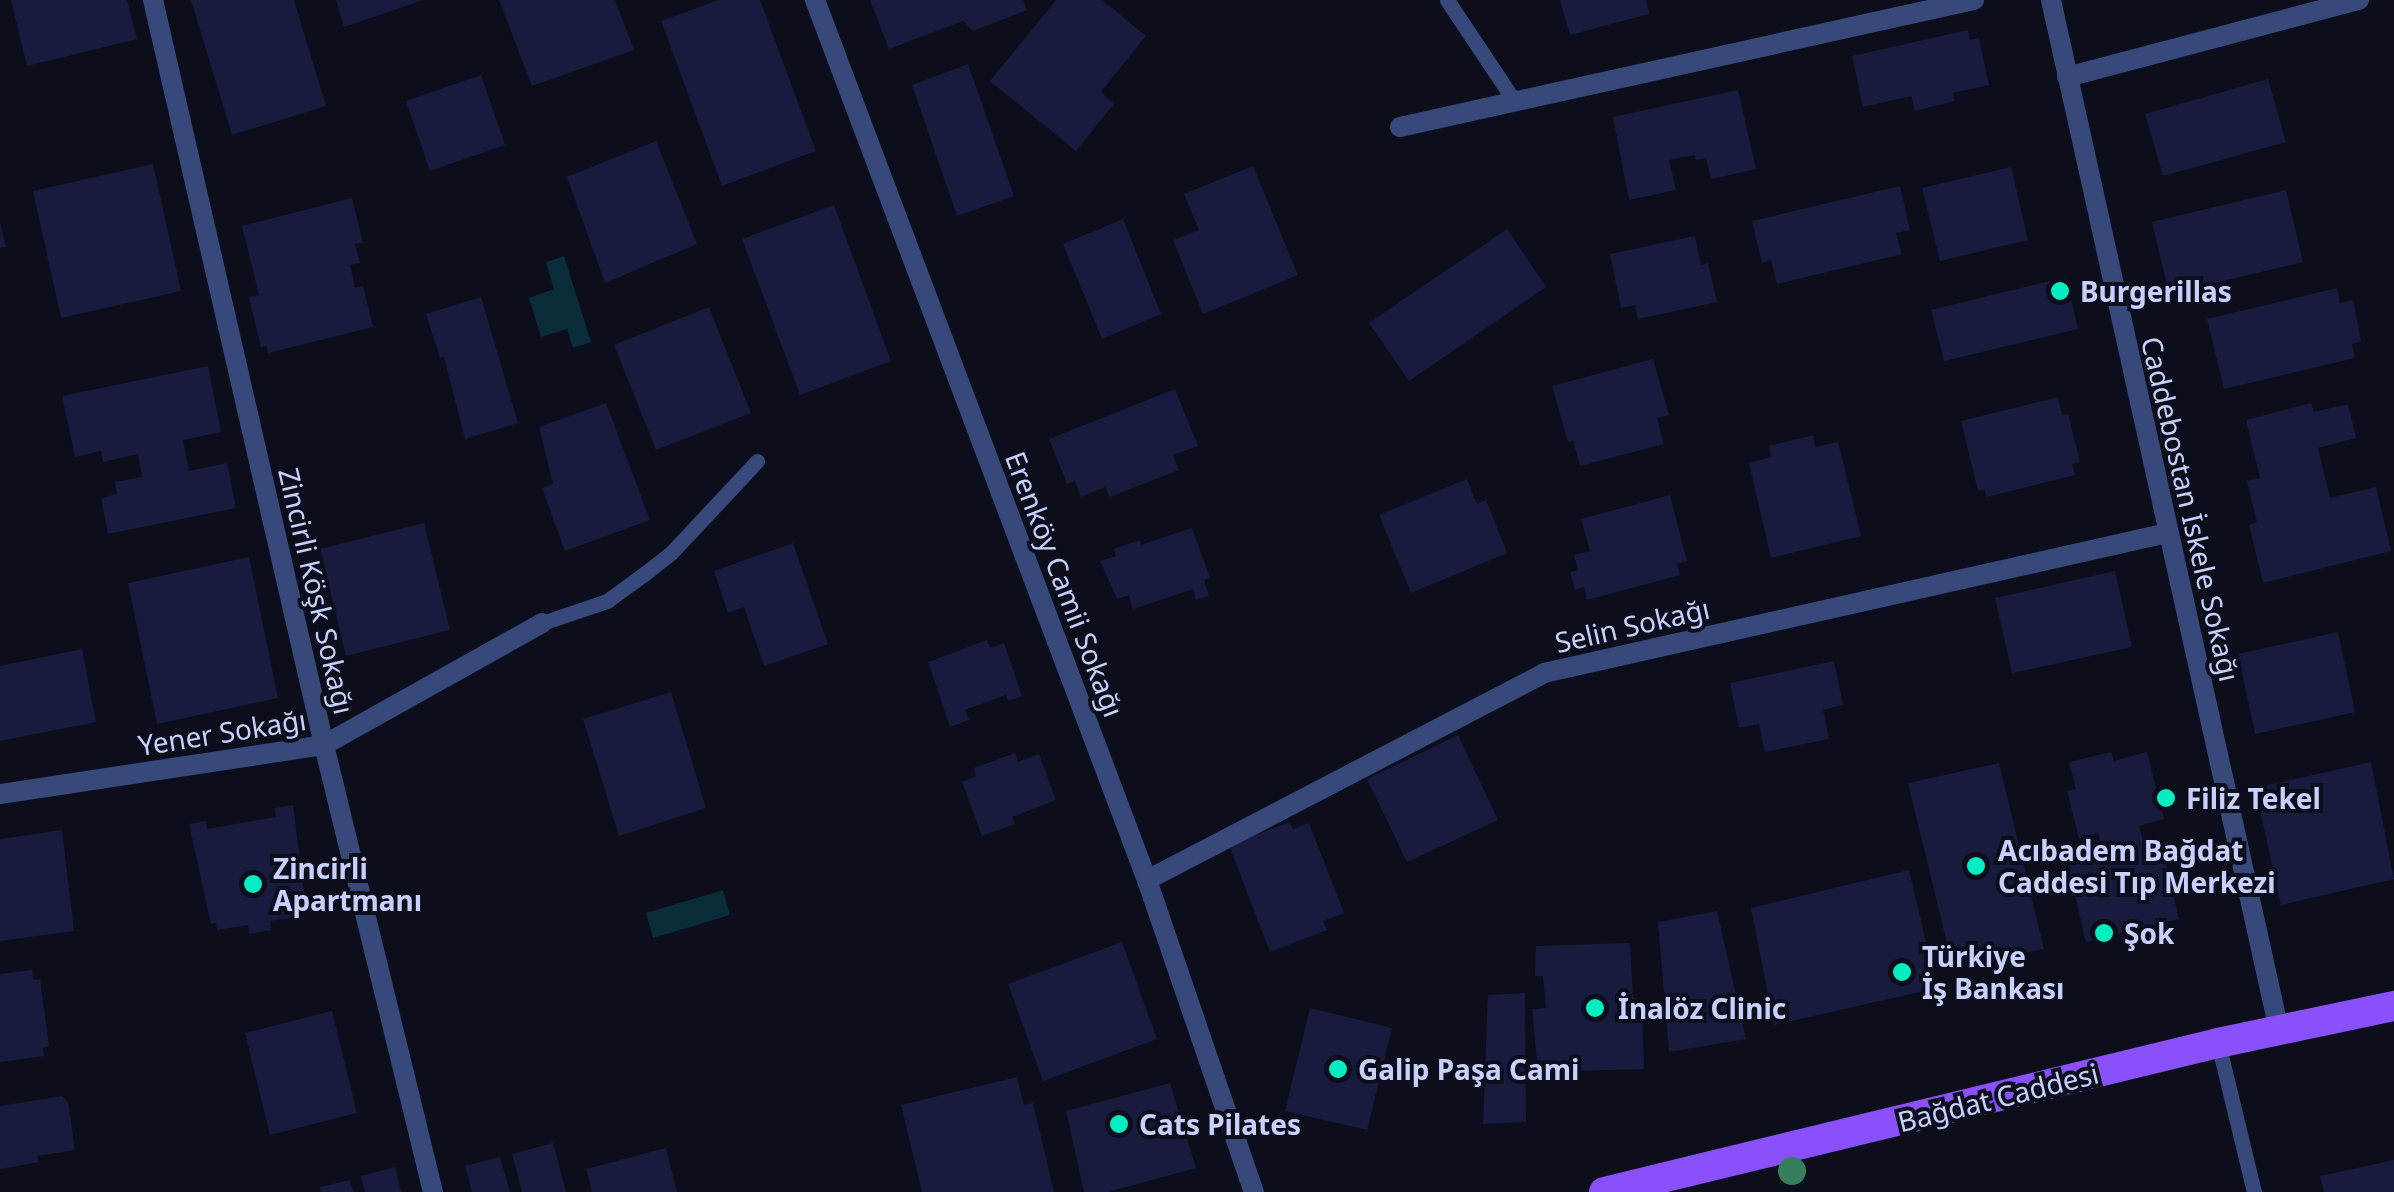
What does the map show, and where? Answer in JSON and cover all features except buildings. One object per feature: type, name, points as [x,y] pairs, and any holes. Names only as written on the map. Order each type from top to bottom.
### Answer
[{"type":"main road","name":"Bağdat Caddesi","points":[[1604,1192],[2218,1042],[2394,1006]]},
{"type":"street","name":"Zincirli Köşk Sokağı","points":[[153,0],[324,745],[434,1192]]},
{"type":"street","name":"Erenköy Camii Sokağı","points":[[815,0],[1147,880],[1254,1192]]},
{"type":"street","points":[[1400,127],[1974,0]]},
{"type":"street","name":"Caddebostan İskele Sokağı","points":[[2051,0],[2279,1030]]},
{"type":"street","points":[[2067,77],[2359,0]]},
{"type":"street","name":"Selin Sokağı","points":[[1147,880],[1544,673],[2168,533]]},
{"type":"street","name":"Yener Sokağı","points":[[0,794],[324,745],[542,623]]},
{"type":"lane","points":[[1447,0],[1515,102]]},
{"type":"lane","points":[[542,623],[607,601],[644,574],[670,553],[757,461]]},
{"type":"lane","points":[[2218,1042],[2254,1192]]},
{"type":"water","points":[[564,256],[591,342],[573,348],[567,329],[541,337],[529,298],[554,289],[546,262]]},
{"type":"water","points":[[723,890],[730,915],[653,938],[646,913]]},
{"type":"place","name":"Burgerillas","points":[[2060,291]]},
{"type":"place","name":"Filiz Tekel","points":[[2166,798]]},
{"type":"place","name":"Acıbadem Bağdat Caddesi Tıp Merkezi","points":[[1976,866]]},
{"type":"place","name":"Zincirli Apartmanı","points":[[253,884]]},
{"type":"place","name":"Şok","points":[[2104,933]]},
{"type":"place","name":"Türkiye İş Bankası","points":[[1902,972]]},
{"type":"place","name":"İnalöz Clinic","points":[[1595,1008]]},
{"type":"place","name":"Galip Paşa Cami","points":[[1338,1069]]},
{"type":"place","name":"Cats Pilates","points":[[1119,1124]]}]
